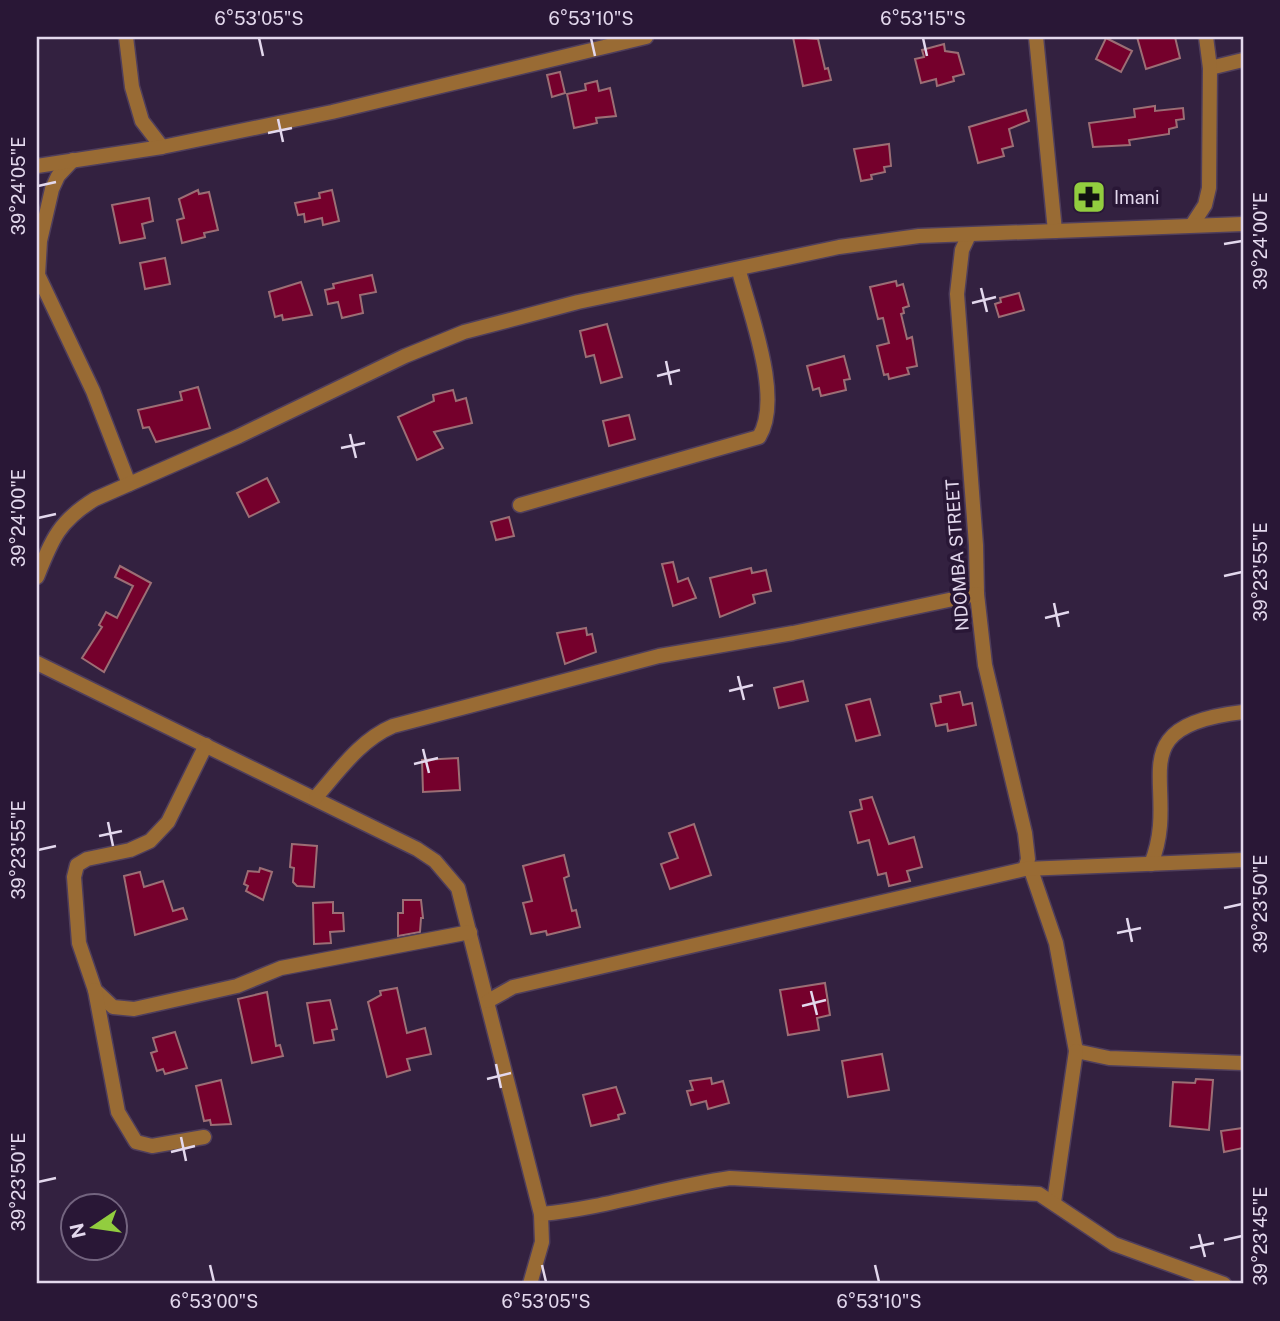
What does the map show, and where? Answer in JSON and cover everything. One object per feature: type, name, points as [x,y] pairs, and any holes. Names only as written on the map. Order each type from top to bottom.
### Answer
[{"type":"street","points":[[126,37],[132,87],[142,121],[162,147]]},
{"type":"street","points":[[37,166],[162,147],[332,112],[646,37]]},
{"type":"street","points":[[1036,37],[1055,231]]},
{"type":"street","points":[[1192,225],[1205,205],[1209,188],[1210,68],[1206,37]]},
{"type":"street","points":[[1210,68],[1243,60]]},
{"type":"street","points":[[73,160],[58,176],[52,189],[40,241],[38,275],[93,391],[129,484]]},
{"type":"street","points":[[37,577],[54,534],[73,512],[405,356],[464,332],[578,302],[739,271],[839,247],[919,236],[1243,224]]},
{"type":"street","name":"NDOMBA STREET","points":[[969,236],[962,250],[957,295],[976,545],[977,594],[985,665],[1026,834],[1028,869]]},
{"type":"street","points":[[520,505],[759,437],[767,424],[769,409],[759,346],[739,271]]},
{"type":"street","points":[[316,797],[376,733],[393,726],[659,656],[793,633],[977,594]]},
{"type":"street","points":[[37,663],[316,797],[417,849],[435,861],[458,888],[541,1214],[542,1242],[530,1284]]},
{"type":"street","points":[[1151,864],[1158,848],[1160,756],[1171,738],[1190,722],[1208,716],[1243,712]]},
{"type":"street","points":[[204,1137],[152,1146],[136,1142],[118,1112],[95,990],[75,920],[74,877],[77,865],[87,859],[131,850],[150,841],[168,822],[206,745]]},
{"type":"street","points":[[488,1001],[513,987],[1028,869],[1243,860]]},
{"type":"street","points":[[1028,869],[1056,943],[1076,1051],[1054,1202]]},
{"type":"street","points":[[95,990],[113,1007],[134,1009],[237,986],[281,968],[470,932]]},
{"type":"street","points":[[1076,1051],[1109,1058],[1243,1063]]},
{"type":"street","points":[[541,1214],[586,1210],[687,1184],[730,1178],[1039,1194],[1114,1244],[1224,1284]]},
{"type":"building","points":[[793,37],[818,39],[825,69],[828,68],[831,80],[803,86]]},
{"type":"building","points":[[1137,37],[1175,37],[1180,58],[1146,69]]},
{"type":"building","points":[[1106,38],[1132,51],[1121,72],[1096,59]]},
{"type":"building","points":[[944,44],[945,51],[958,53],[964,74],[953,77],[954,81],[937,86],[936,79],[921,83],[915,59],[924,57],[922,50]]},
{"type":"building","points":[[560,72],[565,93],[552,97],[547,75]]},
{"type":"building","points":[[597,81],[599,91],[610,88],[616,116],[596,118],[597,123],[574,128],[567,94],[586,90],[585,84]]},
{"type":"building","points":[[1155,106],[1155,111],[1183,108],[1184,119],[1176,120],[1177,127],[1169,129],[1169,134],[1129,140],[1130,145],[1093,147],[1089,123],[1135,117],[1134,109]]},
{"type":"building","points":[[1026,110],[1029,121],[1009,129],[1013,146],[1002,149],[1004,156],[978,163],[969,127]]},
{"type":"building","points":[[889,144],[891,166],[884,167],[885,172],[871,175],[872,179],[861,181],[854,149]]},
{"type":"building","points":[[198,190],[199,194],[209,192],[218,230],[204,233],[205,237],[182,243],[177,220],[184,218],[179,199]]},
{"type":"building","points":[[332,190],[339,221],[323,225],[322,218],[305,222],[304,214],[298,215],[295,203],[320,198],[319,193]]},
{"type":"building","points":[[149,198],[153,221],[142,224],[145,238],[120,243],[112,205]]},
{"type":"building","points":[[165,258],[170,284],[145,289],[140,263]]},
{"type":"building","points":[[372,275],[376,292],[360,295],[363,313],[342,318],[338,302],[328,304],[325,290],[334,288],[333,284]]},
{"type":"building","points":[[896,281],[897,286],[903,284],[909,306],[903,308],[904,313],[901,314],[907,339],[912,337],[917,366],[907,368],[909,374],[889,379],[888,374],[884,375],[877,346],[889,343],[883,318],[878,319],[870,287]]},
{"type":"building","points":[[301,282],[312,315],[283,320],[282,315],[275,317],[269,292]]},
{"type":"building","points":[[1019,293],[1024,310],[999,317],[995,304],[1001,302],[1000,298]]},
{"type":"building","points":[[607,324],[622,377],[601,383],[594,355],[586,357],[580,331]]},
{"type":"building","points":[[844,356],[850,379],[844,380],[846,390],[821,396],[819,388],[813,390],[807,366]]},
{"type":"building","points":[[198,387],[210,428],[156,442],[149,427],[143,428],[138,410],[182,400],[180,392]]},
{"type":"building","points":[[453,390],[456,401],[466,398],[472,423],[434,432],[443,448],[417,460],[398,417],[434,401],[433,395]]},
{"type":"building","points":[[629,415],[635,439],[609,446],[603,421]]},
{"type":"building","points":[[267,478],[279,502],[249,517],[237,493]]},
{"type":"building","points":[[509,517],[514,536],[496,540],[491,522]]},
{"type":"building","points":[[673,562],[678,582],[688,578],[696,598],[673,606],[662,564]]},
{"type":"building","points":[[120,566],[151,583],[104,672],[82,658],[102,627],[99,625],[106,612],[117,618],[133,586],[115,577]]},
{"type":"building","points":[[751,568],[752,573],[766,570],[771,591],[753,595],[755,603],[720,617],[710,578]]},
{"type":"building","points":[[586,628],[587,635],[592,634],[596,652],[565,664],[557,633]]},
{"type":"building","points":[[803,681],[808,701],[779,708],[774,688]]},
{"type":"building","points":[[960,692],[963,705],[972,703],[976,725],[948,731],[947,724],[936,726],[931,704],[941,702],[940,696]]},
{"type":"building","points":[[870,699],[880,735],[856,741],[846,705]]},
{"type":"building","points":[[458,758],[460,790],[423,792],[422,760]]},
{"type":"building","points":[[872,797],[889,844],[914,837],[922,867],[907,871],[910,881],[889,886],[886,873],[878,875],[869,840],[858,843],[850,812],[862,809],[860,800]]},
{"type":"building","points":[[694,824],[711,875],[670,889],[661,864],[678,858],[669,833]]},
{"type":"building","points":[[292,844],[317,846],[314,887],[297,886],[293,882],[294,868],[290,867]]},
{"type":"building","points":[[564,855],[569,876],[564,878],[572,911],[576,910],[580,927],[547,935],[546,931],[531,934],[523,903],[532,901],[523,866]]},
{"type":"building","points":[[260,868],[272,872],[263,900],[246,891],[248,886],[244,884],[248,871],[259,872]]},
{"type":"building","points":[[140,872],[144,887],[163,881],[173,911],[183,908],[187,919],[135,935],[124,876]]},
{"type":"building","points":[[403,900],[421,900],[423,918],[420,932],[398,936],[398,913],[403,913]]},
{"type":"building","points":[[333,902],[333,913],[343,913],[344,931],[330,932],[331,943],[314,944],[313,903]]},
{"type":"building","points":[[825,983],[830,1015],[817,1018],[819,1030],[788,1035],[780,990]]},
{"type":"building","points":[[397,988],[407,1033],[425,1028],[431,1054],[407,1059],[410,1070],[387,1077],[368,1002],[381,995],[380,991]]},
{"type":"building","points":[[267,992],[276,1046],[280,1045],[283,1056],[252,1063],[238,999]]},
{"type":"building","points":[[330,1000],[337,1029],[332,1030],[334,1040],[314,1043],[307,1003]]},
{"type":"building","points":[[175,1032],[187,1068],[165,1074],[163,1069],[157,1071],[151,1053],[157,1051],[153,1038]]},
{"type":"building","points":[[882,1054],[889,1090],[848,1097],[842,1061]]},
{"type":"building","points":[[711,1078],[712,1084],[723,1081],[729,1103],[708,1109],[706,1101],[691,1105],[687,1091],[693,1090],[690,1081]]},
{"type":"building","points":[[1196,1079],[1213,1080],[1209,1130],[1170,1126],[1173,1082],[1195,1083]]},
{"type":"building","points":[[221,1080],[231,1124],[211,1125],[210,1120],[204,1121],[196,1086]]},
{"type":"building","points":[[616,1087],[625,1113],[618,1115],[619,1119],[591,1126],[583,1095]]},
{"type":"building","points":[[1243,1128],[1243,1148],[1224,1152],[1221,1131]]},
{"type":"place","name":"Imani","points":[[1089,197]]}]
